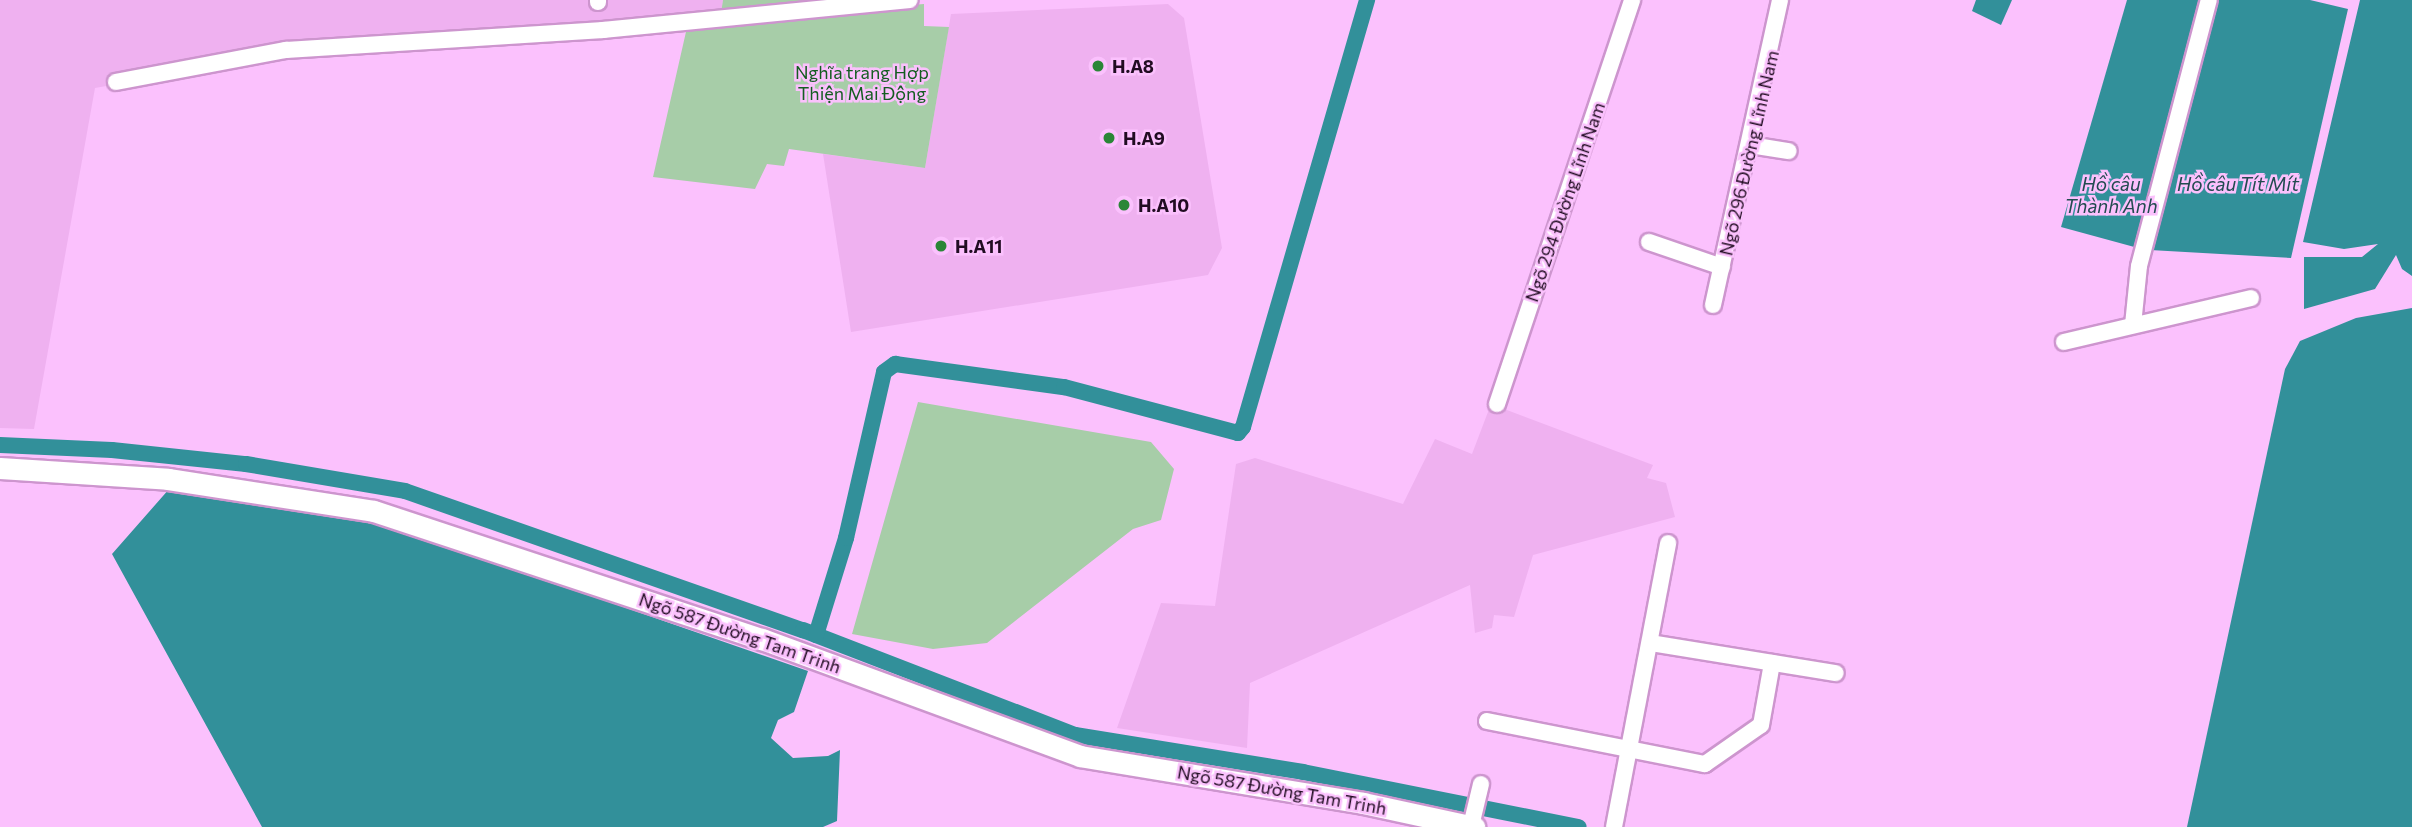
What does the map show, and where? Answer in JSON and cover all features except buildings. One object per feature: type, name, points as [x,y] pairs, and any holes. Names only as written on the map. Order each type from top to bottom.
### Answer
[{"type":"street","points":[[116,82],[286,50],[603,30],[910,0]]},
{"type":"street","name":"Ngõ 294 Đường Lĩnh Nam","points":[[1497,404],[1633,0]]},
{"type":"street","name":"Ngõ 296 Đường Lĩnh Nam","points":[[1713,305],[1780,0]]},
{"type":"street","points":[[2133,325],[2139,266],[2209,0]]},
{"type":"street","points":[[1750,145],[1788,151]]},
{"type":"street","points":[[1650,243],[1722,267]]},
{"type":"street","points":[[2064,342],[2252,298]]},
{"type":"street","name":"Ngõ 587 Đường Tam Trinh","points":[[0,468],[168,479],[374,511],[762,639],[1080,756],[1473,823]]},
{"type":"street","points":[[1615,825],[1668,543]]},
{"type":"street","points":[[1650,643],[1836,673]]},
{"type":"street","points":[[1487,721],[1705,764],[1761,725],[1772,663]]},
{"type":"street","points":[[1473,823],[1480,789]]},
{"type":"shaded area","points":[[0,0],[723,0],[720,20],[285,54],[95,88],[34,429],[0,428]]},
{"type":"shaded area","points":[[1168,4],[1184,18],[1222,248],[1208,275],[851,332],[823,154],[925,168],[951,14]]},
{"type":"shaded area","points":[[1491,404],[1653,465],[1647,478],[1666,483],[1675,517],[1533,555],[1514,617],[1494,615],[1492,628],[1475,633],[1470,585],[1250,683],[1247,748],[1117,728],[1161,603],[1215,606],[1236,464],[1255,458],[1403,504],[1435,439],[1472,454]]},
{"type":"green space","points":[[723,0],[853,0],[721,13]]},
{"type":"green space","name":"Nghĩa trang Hợp Thiện Mai Động","points":[[924,4],[924,26],[949,27],[925,168],[789,149],[784,166],[767,164],[755,189],[653,177],[688,23]]},
{"type":"green space","points":[[918,402],[1151,442],[1174,469],[1161,520],[1133,529],[987,643],[933,649],[852,634]]},
{"type":"water","points":[[1976,0],[2012,0],[2001,25],[1972,11]]},
{"type":"water","name":"Hồ câu Thành Anh","points":[[2127,0],[2204,0],[2138,248],[2061,227]]},
{"type":"water","name":"Hồ câu Tít Mít","points":[[2216,0],[2310,0],[2348,9],[2291,258],[2150,250]]},
{"type":"water","points":[[2360,0],[2412,0],[2412,276],[2402,269],[2396,255],[2375,289],[2304,309],[2304,257],[2362,257],[2378,244],[2344,249],[2303,242]]},
{"type":"water","points":[[2412,308],[2412,827],[2187,827],[2285,369],[2300,341],[2356,318]]},
{"type":"water","points":[[170,488],[361,516],[808,671],[794,712],[778,720],[771,738],[793,758],[828,756],[840,750],[837,821],[823,827],[262,827],[112,554]]},
{"type":"waterway","points":[[816,635],[846,538],[884,372],[895,364],[1064,387],[1238,433],[1243,427],[1367,0]]},
{"type":"waterway","points":[[0,445],[112,450],[246,464],[405,491],[803,630],[1075,735],[1303,772],[1579,827]]},
{"type":"place","name":"H.A8","points":[[1098,66]]},
{"type":"place","name":"H.A9","points":[[1109,138]]},
{"type":"place","name":"H.A10","points":[[1124,205]]},
{"type":"place","name":"H.A11","points":[[941,246]]}]
